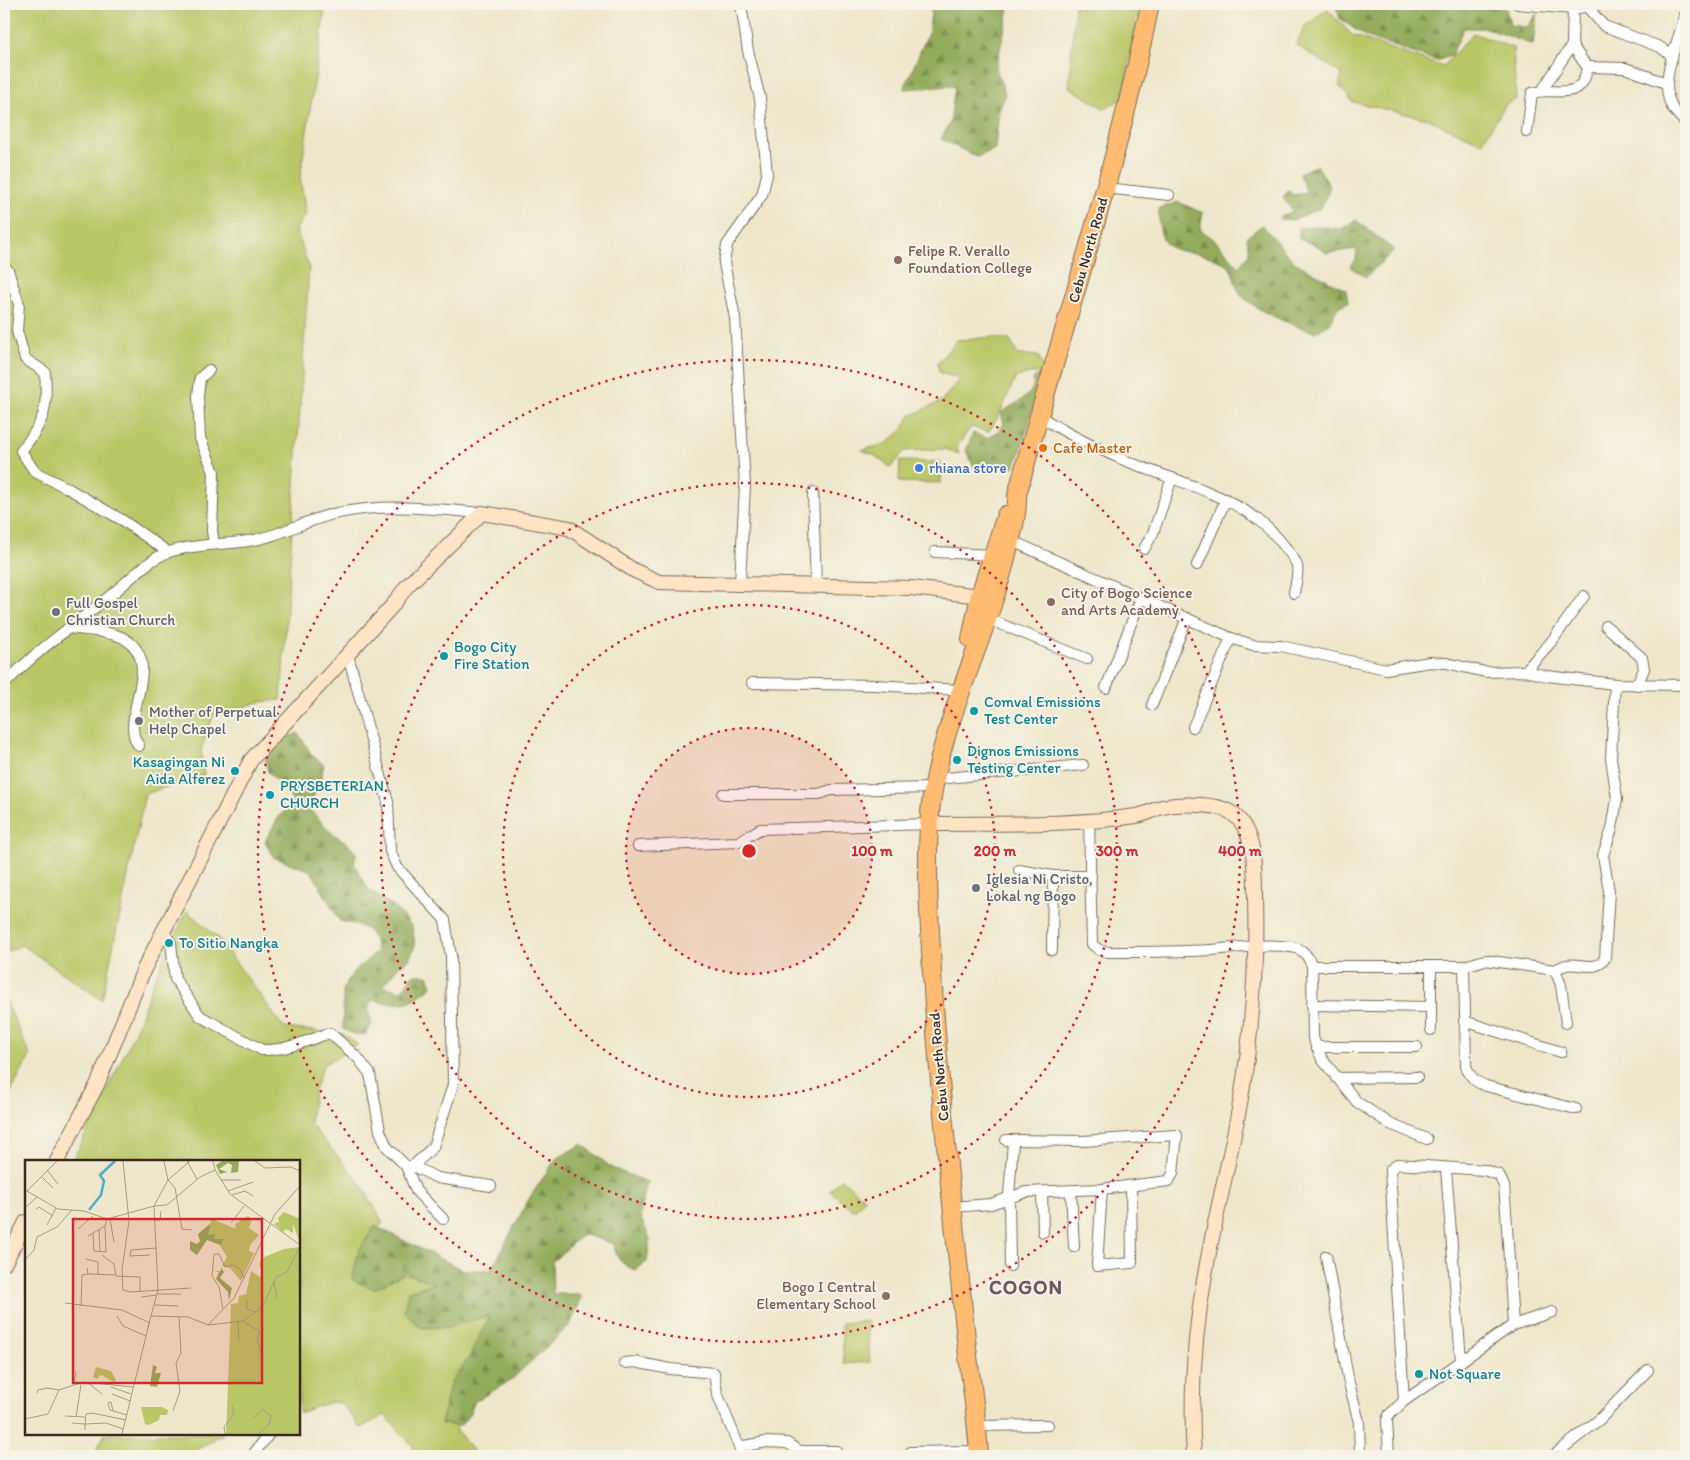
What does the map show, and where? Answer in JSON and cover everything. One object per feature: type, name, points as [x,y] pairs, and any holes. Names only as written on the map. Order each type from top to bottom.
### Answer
[{"type":"highway","name":"Cebu North Road","points":[[978,1453],[978,1426],[936,1039],[929,913],[929,824],[935,783],[1005,539],[1010,506],[1017,495],[1105,188],[1130,94],[1150,4]]},
{"type":"highway","name":"Cebu North Road","points":[[992,579],[992,555],[1005,539]]},
{"type":"highway","name":"Cebu North Road","points":[[962,686],[988,619],[987,597]]},
{"type":"main road","points":[[57,1160],[98,1083],[144,969],[251,760],[348,655],[407,586],[482,513],[569,528],[633,570],[659,582],[912,588],[987,597]]},
{"type":"main road","points":[[929,824],[1089,820],[1137,816],[1159,808],[1175,806],[1216,807],[1230,812],[1246,830],[1250,845],[1255,892],[1254,1006],[1241,1100],[1206,1268],[1197,1329],[1194,1456]]},
{"type":"main road","points":[[4,1264],[25,1224]]},
{"type":"street","points":[[740,584],[745,485],[735,318],[724,263],[727,245],[762,194],[767,175],[760,98],[748,51],[741,4]]},
{"type":"street","points":[[1518,4],[1559,6],[1573,9],[1588,8],[1600,4]]},
{"type":"street","points":[[1588,8],[1604,26],[1660,47],[1672,56]]},
{"type":"street","points":[[1543,89],[1572,45],[1573,9]]},
{"type":"street","points":[[1686,10],[1683,31],[1672,56],[1666,83],[1671,106],[1686,122]]},
{"type":"street","points":[[1527,132],[1532,93],[1543,89],[1558,93],[1574,90],[1586,77],[1587,67],[1572,45]]},
{"type":"street","points":[[1587,67],[1625,68],[1666,83]]},
{"type":"street","points":[[1105,188],[1169,195]]},
{"type":"street","points":[[8,270],[19,304],[17,332],[24,359],[45,372],[47,401],[39,428],[21,451],[35,472],[69,489],[122,520],[168,552]]},
{"type":"street","points":[[209,370],[200,378],[198,396],[200,438],[214,472],[212,531],[214,544]]},
{"type":"street","points":[[1040,416],[1064,433],[1226,499],[1243,509],[1276,535],[1292,556],[1297,566],[1294,593]]},
{"type":"street","points":[[1144,550],[1153,533],[1172,478]]},
{"type":"street","points":[[813,492],[816,587]]},
{"type":"street","points":[[1197,566],[1226,499]]},
{"type":"street","points":[[4,685],[46,644],[150,562],[168,552],[214,544],[249,541],[337,513],[375,508],[419,506],[482,513]]},
{"type":"street","points":[[1005,539],[1253,646],[1281,646],[1386,669],[1430,662],[1446,663],[1485,672],[1525,671],[1547,676],[1615,684],[1686,685]]},
{"type":"street","points":[[935,552],[992,555]]},
{"type":"street","points":[[1525,671],[1552,641],[1584,596]]},
{"type":"street","points":[[1106,688],[1141,598]]},
{"type":"street","points":[[1152,705],[1187,618]]},
{"type":"street","points":[[988,619],[1087,659]]},
{"type":"street","points":[[1606,626],[1642,658],[1644,669],[1638,685]]},
{"type":"street","points":[[68,628],[125,638],[139,654],[142,672],[133,736],[139,746]]},
{"type":"street","points":[[1192,727],[1231,638]]},
{"type":"street","points":[[348,655],[388,802],[390,851],[397,867],[445,920],[451,956],[453,1085],[433,1148],[410,1166]]},
{"type":"street","points":[[752,683],[962,686]]},
{"type":"street","points":[[1312,966],[1464,966],[1485,960],[1555,970],[1566,965],[1595,966],[1602,963],[1605,958],[1609,890],[1603,855],[1612,829],[1617,799],[1610,758],[1615,684]]},
{"type":"street","points":[[724,794],[819,794],[832,790],[935,783],[1083,765]]},
{"type":"street","points":[[1089,820],[1092,944],[1099,950],[1108,952],[1189,951],[1291,946],[1301,950],[1308,956],[1312,966],[1312,1005],[1316,1047],[1322,1060],[1357,1102],[1390,1124],[1427,1139]]},
{"type":"street","points":[[638,846],[738,842],[760,829],[929,824]]},
{"type":"street","points":[[1019,870],[1053,876],[1091,876]]},
{"type":"street","points":[[1052,950],[1053,876]]},
{"type":"street","points":[[163,930],[176,954],[179,978],[175,979],[200,1016],[262,1050],[272,1051],[330,1033],[358,1058],[370,1074],[380,1131],[387,1147],[410,1166],[437,1178],[491,1186]]},
{"type":"street","points":[[1431,966],[1431,1030]]},
{"type":"street","points":[[1464,966],[1466,1066],[1470,1077],[1477,1083],[1511,1094],[1576,1109]]},
{"type":"street","points":[[1555,970],[1561,985],[1566,1023]]},
{"type":"street","points":[[1312,1005],[1431,1007]]},
{"type":"street","points":[[1464,1021],[1561,1052]]},
{"type":"street","points":[[1316,1047],[1417,1047]]},
{"type":"street","points":[[1336,1078],[1417,1077]]},
{"type":"street","points":[[953,1207],[991,1204],[1009,1196],[1042,1191],[1102,1189],[1169,1181],[1173,1173],[1177,1135],[1092,1141],[1010,1141],[1009,1196],[1010,1266]]},
{"type":"street","points":[[1404,1401],[1390,1170],[1397,1164],[1491,1171],[1499,1176],[1504,1186],[1513,1325]]},
{"type":"street","points":[[410,1166],[416,1191],[444,1219]]},
{"type":"street","points":[[1446,1168],[1461,1361]]},
{"type":"street","points":[[1102,1189],[1097,1266],[1109,1266],[1132,1263],[1131,1186]]},
{"type":"street","points":[[1042,1191],[1043,1232]]},
{"type":"street","points":[[1071,1191],[1074,1247]]},
{"type":"street","points":[[1326,1256],[1349,1383],[1360,1422],[1360,1456]]},
{"type":"street","points":[[1389,1456],[1387,1420],[1389,1415],[1404,1401],[1513,1325],[1552,1312]]},
{"type":"street","points":[[624,1363],[634,1362],[670,1369],[714,1373],[717,1393],[740,1453]]},
{"type":"street","points":[[1553,1456],[1600,1419],[1648,1370]]},
{"type":"street","points":[[978,1426],[1048,1425]]},
{"type":"street","points":[[252,1456],[268,1435]]},
{"type":"street","points":[[740,1453],[744,1446],[766,1442],[787,1443],[800,1451],[836,1451],[837,1456]]},
{"type":"street","points":[[910,1456],[910,1452],[978,1453]]},
{"type":"green space","points":[[4,4],[324,4],[324,17],[300,178],[306,214],[296,229],[309,268],[281,700],[259,702],[213,716],[201,750],[204,775],[145,794],[102,1000],[22,945],[4,953]]},
{"type":"green space","points":[[932,4],[1010,4],[996,68],[1005,94],[999,110],[995,149],[977,157],[941,139],[950,123],[955,86],[904,89],[929,31]]},
{"type":"green space","points":[[1075,4],[1139,4],[1123,98],[1105,109],[1069,87]]},
{"type":"green space","points":[[1335,4],[1471,4],[1506,9],[1510,25],[1527,27],[1537,13],[1533,45],[1486,28],[1464,28],[1451,56],[1436,61],[1365,36],[1340,19]]},
{"type":"green space","points":[[1327,9],[1352,35],[1443,67],[1473,33],[1513,48],[1516,99],[1506,104],[1482,143],[1428,119],[1353,102],[1339,86],[1342,74],[1296,45],[1305,26]]},
{"type":"green space","points":[[1317,165],[1330,187],[1321,208],[1293,220],[1279,219],[1293,211],[1283,198],[1288,190],[1293,195],[1307,193],[1299,173]]},
{"type":"green space","points":[[1178,202],[1203,213],[1200,229],[1216,241],[1239,267],[1249,254],[1247,237],[1262,225],[1294,262],[1346,290],[1348,302],[1337,308],[1330,324],[1315,332],[1286,322],[1254,306],[1240,293],[1232,271],[1227,264],[1205,255],[1175,249],[1168,245],[1163,238],[1160,226],[1159,208]]},
{"type":"green space","points":[[1356,220],[1394,250],[1366,277],[1350,267],[1356,259],[1357,249],[1326,253],[1318,246],[1299,239],[1299,228],[1314,226],[1341,229]]},
{"type":"green space","points":[[993,337],[1010,340],[1018,355],[1038,356],[1045,371],[1016,377],[1000,413],[988,432],[971,427],[957,447],[959,454],[945,449],[904,451],[890,467],[874,455],[862,450],[886,444],[902,430],[910,416],[942,401],[960,378],[940,373],[937,364],[957,340]]},
{"type":"green space","points":[[1039,374],[1042,378],[1020,454],[1014,467],[988,465],[974,467],[966,451],[973,433],[987,438],[997,432],[1004,424],[1001,413],[1028,395],[1032,390],[1033,379]]},
{"type":"green space","points":[[900,461],[941,462],[941,483],[899,482]]},
{"type":"green space","points":[[298,733],[312,755],[324,765],[319,784],[308,808],[332,833],[346,842],[356,853],[354,864],[369,890],[394,907],[412,926],[415,945],[409,960],[399,966],[382,986],[401,991],[413,975],[428,975],[432,986],[416,998],[404,1003],[397,1004],[371,1000],[368,1011],[372,1024],[366,1034],[355,1035],[343,1029],[343,989],[353,972],[377,952],[373,937],[361,926],[340,921],[311,871],[273,857],[265,841],[278,818],[293,802],[285,788],[268,772],[265,755],[275,742]]},
{"type":"green space","points":[[187,911],[219,939],[284,1028],[343,1034],[358,1045],[323,1065],[314,1091],[310,1124],[362,1185],[383,1223],[375,1231],[400,1266],[430,1271],[432,1286],[502,1316],[453,1404],[457,1431],[476,1454],[474,1456],[414,1456],[413,1446],[385,1415],[360,1428],[341,1403],[330,1402],[300,1413],[300,1160],[91,1160],[74,1158],[134,1034],[158,970]]},
{"type":"green space","points":[[4,996],[30,1056],[4,1105]]},
{"type":"green space","points":[[582,1144],[612,1168],[647,1182],[640,1216],[650,1239],[647,1262],[635,1270],[626,1266],[620,1260],[616,1254],[614,1244],[583,1234],[552,1262],[553,1294],[576,1294],[582,1297],[570,1325],[510,1381],[475,1401],[469,1415],[460,1426],[441,1424],[450,1384],[470,1356],[489,1316],[449,1327],[421,1328],[404,1311],[408,1291],[435,1283],[405,1273],[374,1289],[352,1280],[359,1250],[375,1226],[463,1270],[491,1270],[530,1197],[556,1159]]},
{"type":"green space","points":[[841,1179],[865,1199],[854,1211],[830,1191]]},
{"type":"green space","points":[[867,1321],[870,1362],[844,1364],[841,1323]]},
{"type":"green space","points":[[104,1435],[221,1435],[186,1456],[93,1456]]},
{"type":"place","name":"Felipe R. Verallo Foundation College","points":[[898,260]]},
{"type":"place","name":"Cafe Master","points":[[1043,448]]},
{"type":"place","name":"rhiana store","points":[[919,468]]},
{"type":"place","name":"City of Bogo Science and Arts Academy","points":[[1051,602]]},
{"type":"place","name":"Full Gospel Christian Church","points":[[56,612]]},
{"type":"place","name":"Bogo City Fire Station","points":[[444,656]]},
{"type":"place","name":"Comval Emissions Test Center","points":[[974,711]]},
{"type":"place","name":"Mother of Perpetual Help Chapel","points":[[139,721]]},
{"type":"place","name":"Dignos Emissions Testing Center","points":[[957,760]]},
{"type":"place","name":"Kasagingan Ni Aida Alferez","points":[[235,771]]},
{"type":"place","name":"PRYSBETERIAN CHURCH","points":[[270,795]]},
{"type":"place","name":"Iglesia Ni Cristo, Lokal ng Bogo","points":[[976,888]]},
{"type":"place","name":"To Sitio Nangka","points":[[169,943]]},
{"type":"place","name":"Bogo I Central Elementary School","points":[[886,1296]]},
{"type":"place","name":"Not Square","points":[[1419,1374]]},
{"type":"district","name":"COGON","points":[[1026,1287]]}]
